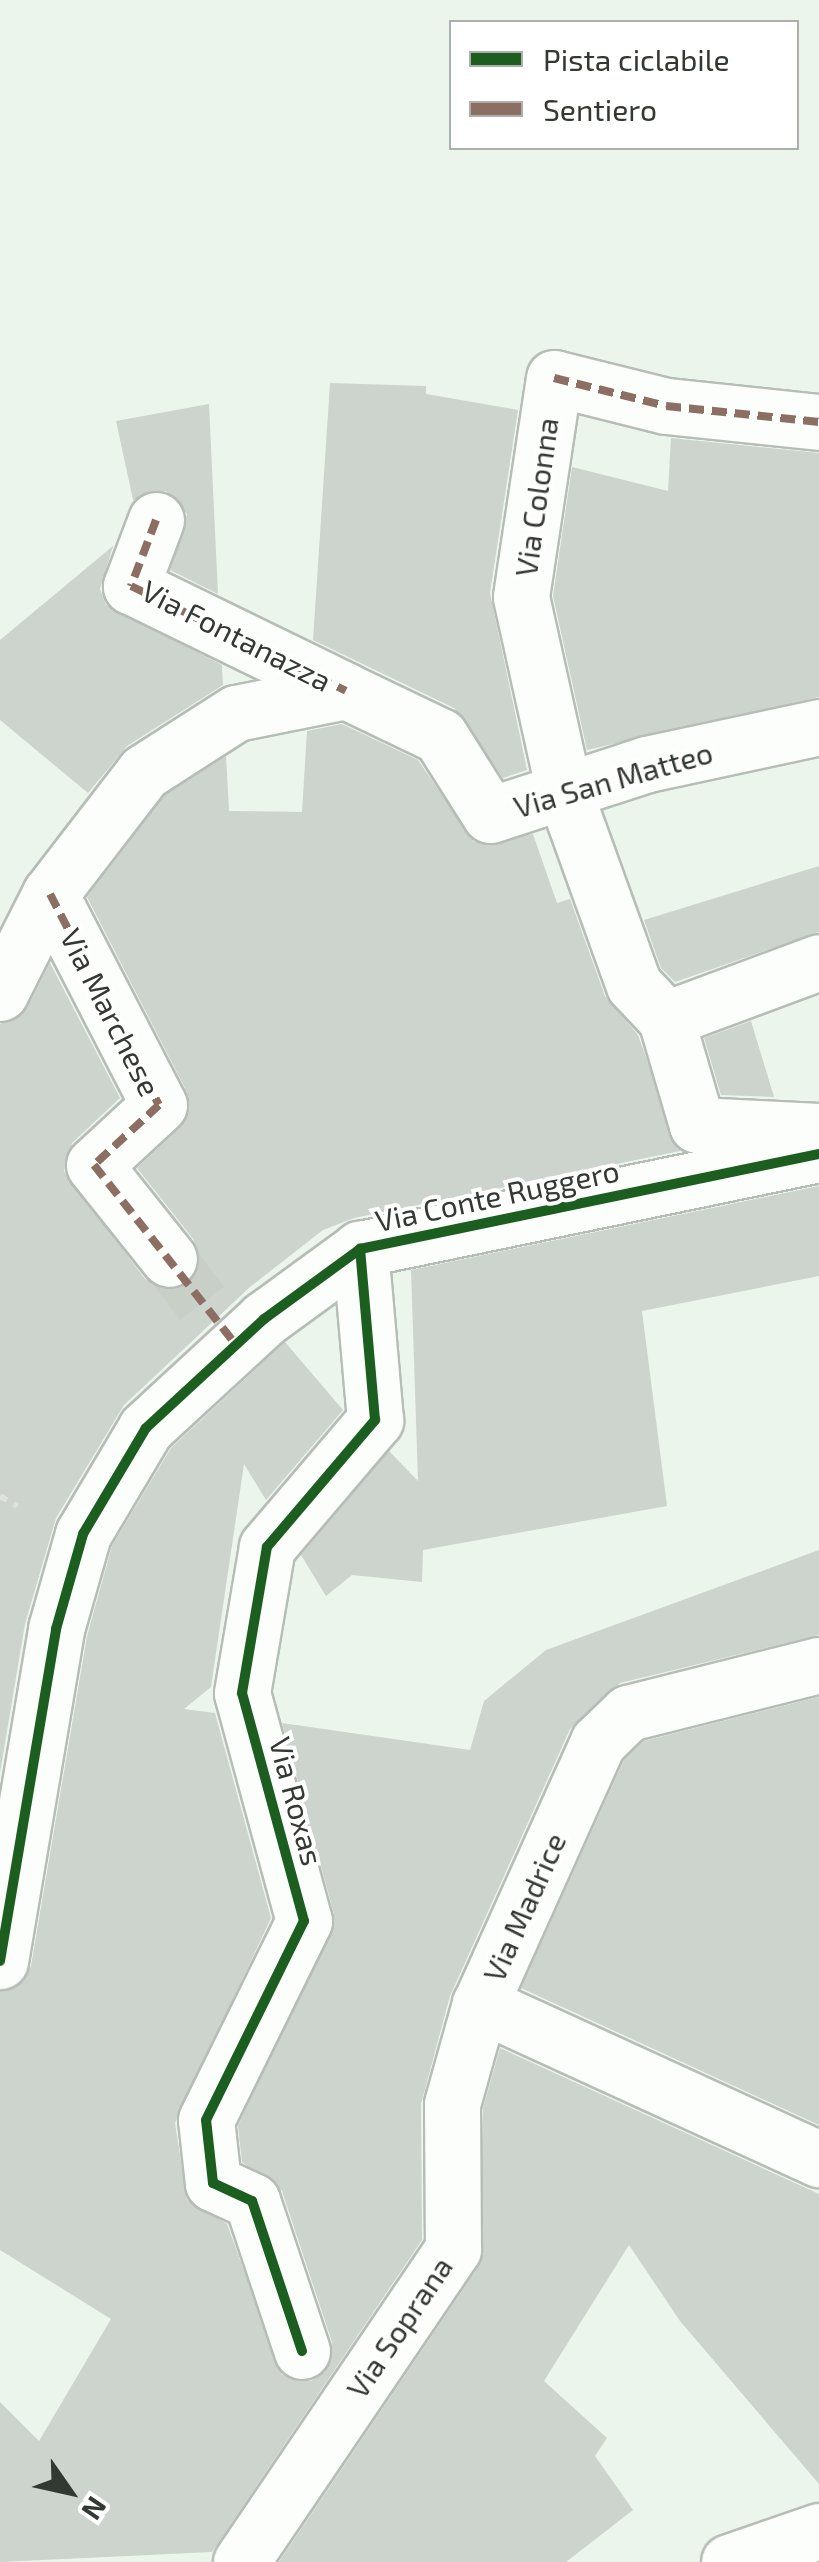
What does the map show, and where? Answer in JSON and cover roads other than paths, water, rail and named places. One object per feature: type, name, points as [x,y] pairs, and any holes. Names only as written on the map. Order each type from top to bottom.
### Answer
[{"type":"street","name":"Via Colonna","points":[[666,1019],[634,985],[564,791],[521,598],[554,378],[666,406],[819,422]]},
{"type":"street","name":"Via Fontanazza","points":[[156,520],[132,586],[346,691]]},
{"type":"street","name":"Via San Matteo","points":[[346,691],[440,736],[490,815],[564,791],[819,727]]},
{"type":"street","points":[[0,993],[50,894],[144,772],[236,713],[346,691]]},
{"type":"street","name":"Via Marchese","points":[[50,894],[159,1105],[94,1165],[169,1259]]},
{"type":"street","points":[[819,962],[666,1019],[697,1125],[819,1131]]},
{"type":"street","name":"Via Conte Ruggero","points":[[0,1962],[56,1629],[82,1534],[146,1428],[229,1337],[360,1249],[819,1154]]},
{"type":"street","name":"Via Roxas","points":[[302,2351],[252,2201],[214,2183],[206,2120],[304,1922],[242,1693],[266,1547],[375,1420],[360,1249]]},
{"type":"street","name":"Via Madrice","points":[[819,1665],[628,1713],[598,1742],[480,2004],[819,2159]]},
{"type":"street","name":"Via Soprana","points":[[242,2562],[453,2249],[452,2104],[480,2004]]},
{"type":"street","points":[[729,2562],[819,2532]]},
{"type":"tunnel","points":[[169,1259],[222,1329]]}]
